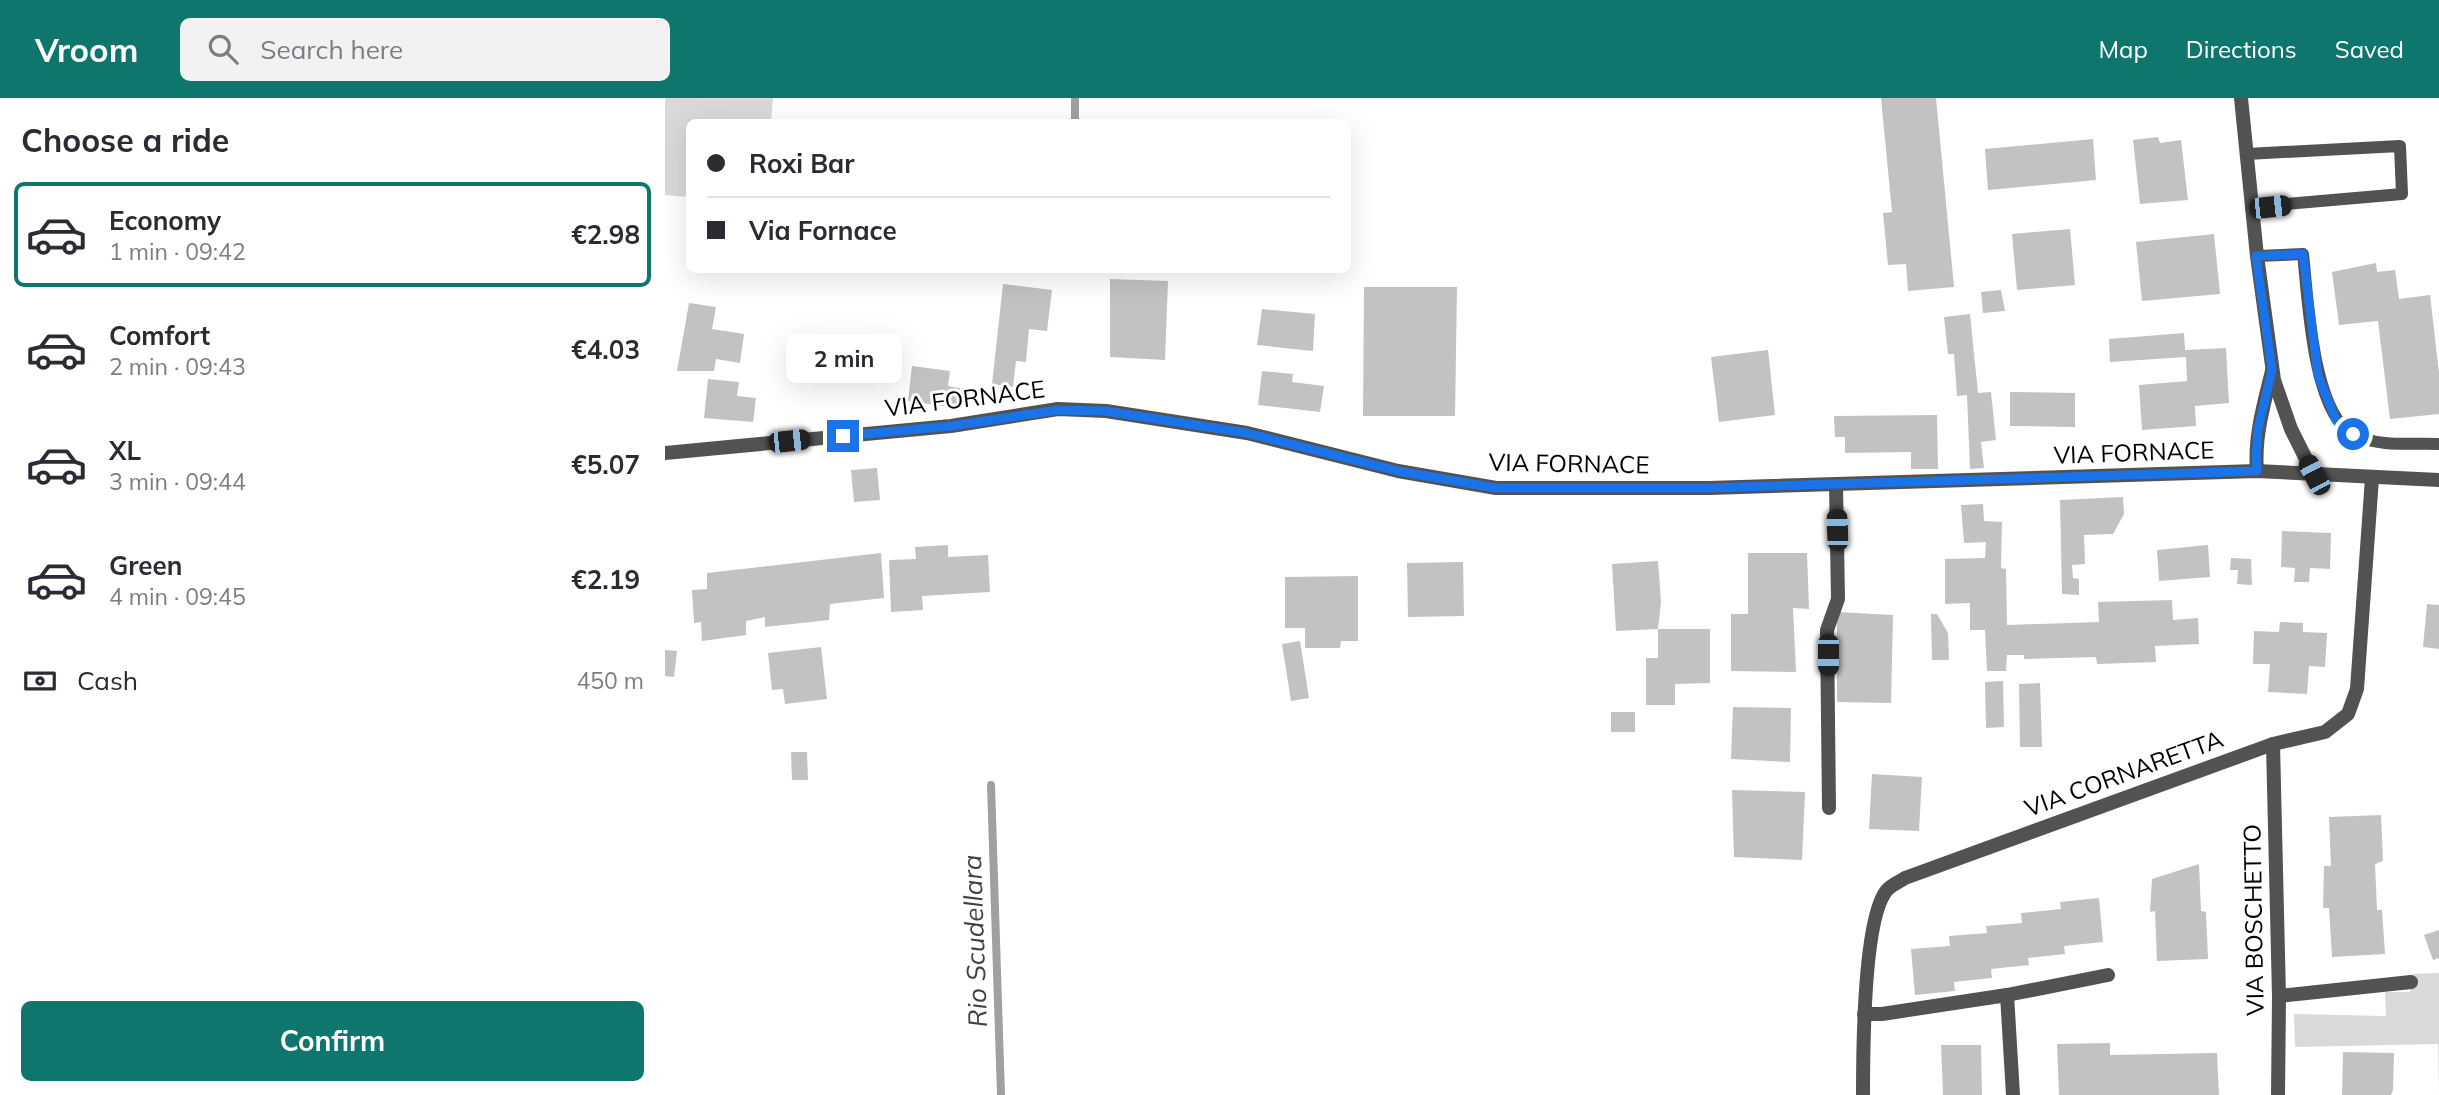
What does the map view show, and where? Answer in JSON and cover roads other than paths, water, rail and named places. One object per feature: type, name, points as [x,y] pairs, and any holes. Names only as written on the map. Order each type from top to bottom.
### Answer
[{"type":"street","points":[[2241,98],[2256,256],[2272,370],[2291,429],[2314,475]]},
{"type":"street","points":[[2257,471],[2258,429],[2272,370]]},
{"type":"street","name":"VIA FORNACE","points":[[665,453],[951,426],[1058,410],[1105,411],[1247,433],[1398,471],[1496,488],[1709,488],[2257,471],[2439,480]]},
{"type":"street","name":"VIA CORNARETTA","points":[[1863,1095],[1864,1014],[1874,920],[1888,888],[1905,878],[2273,744],[2325,732],[2348,714],[2357,690],[2372,478]]},
{"type":"street","points":[[1829,808],[1827,630],[1838,598],[1836,484]]},
{"type":"street","name":"VIA BOSCHETTO","points":[[2273,744],[2279,996],[2278,1095]]},
{"type":"street","points":[[1864,1014],[1882,1014],[2007,995],[2108,975]]},
{"type":"street","points":[[2279,996],[2411,982]]},
{"type":"street","points":[[2007,995],[2013,1095]]},
{"type":"lane","points":[[2247,154],[2400,146],[2402,194],[2251,207]]},
{"type":"lane","points":[[2256,256],[2303,254],[2318,376],[2336,420],[2353,434],[2377,442],[2439,444]]},
{"type":"waterway","name":"Rio Scudellara","points":[[1075,98],[1075,119]]},
{"type":"waterway","name":"Rio Scudellara","points":[[991,785],[1001,1095]]}]
